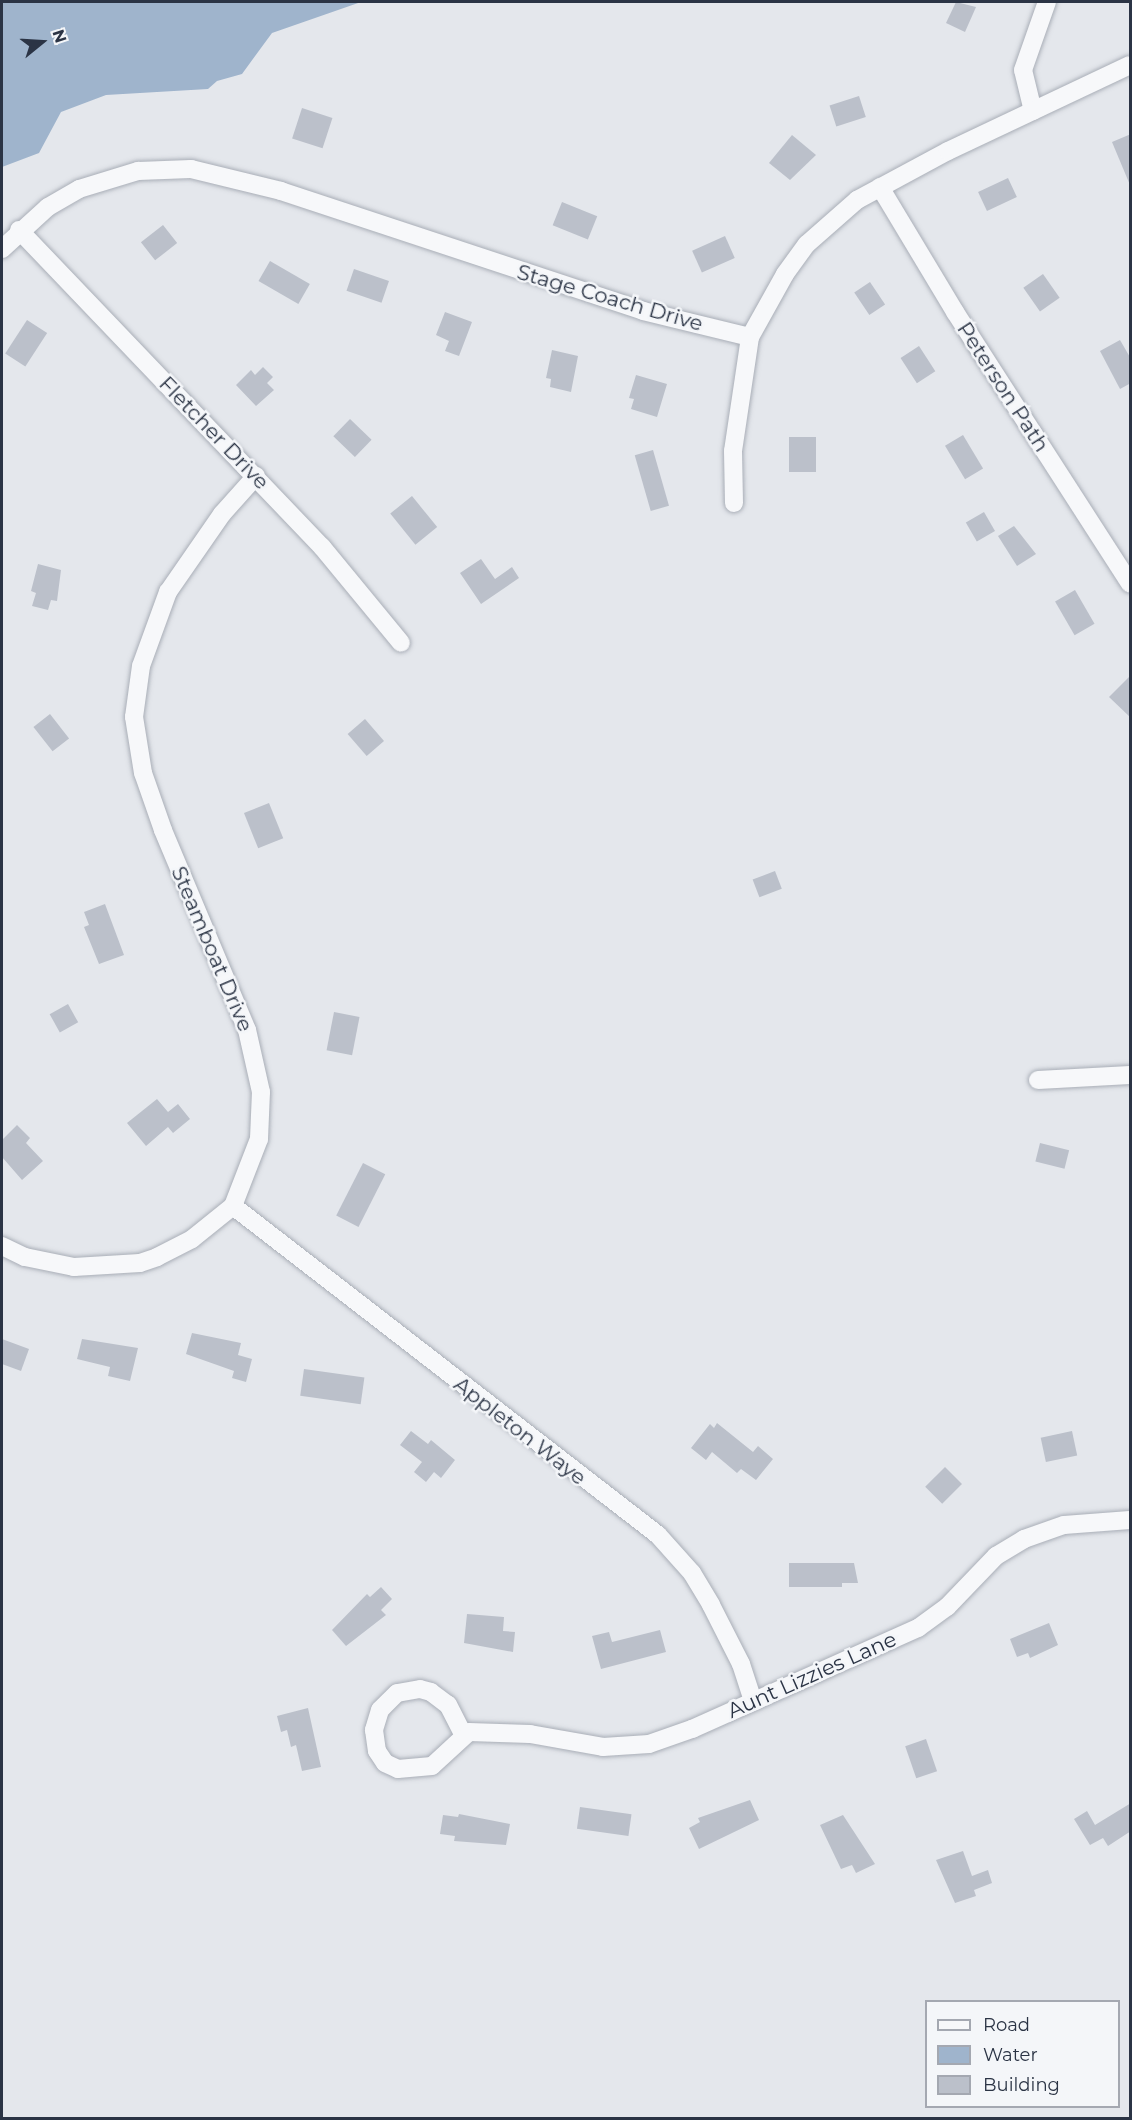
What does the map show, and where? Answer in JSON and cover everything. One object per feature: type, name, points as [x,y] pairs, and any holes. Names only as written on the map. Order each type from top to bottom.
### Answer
[{"type":"street","points":[[1033,111],[1023,70],[1047,2]]},
{"type":"street","points":[[734,503],[733,451],[750,338],[785,274],[807,244],[831,220],[880,187],[1131,64]]},
{"type":"street","name":"Stage Coach Drive","points":[[19,230],[69,195],[107,178],[138,171],[191,169],[281,191],[643,311],[750,338]]},
{"type":"street","name":"Peterson Path","points":[[880,187],[955,312],[1131,584]]},
{"type":"street","points":[[2,249],[19,230]]},
{"type":"street","name":"Fletcher Drive","points":[[19,230],[322,547],[401,643]]},
{"type":"street","name":"Steamboat Drive","points":[[2,1246],[25,1257],[74,1267],[140,1263],[192,1239],[233,1206],[259,1139],[261,1100],[257,1067],[247,1030],[163,830],[143,773],[134,717],[141,666],[168,592],[222,514],[256,476]]},
{"type":"street","points":[[1038,1080],[1131,1075]]},
{"type":"street","name":"Appleton Waye","points":[[233,1206],[658,1535],[692,1573],[711,1605],[741,1664],[753,1701]]},
{"type":"street","name":"Aunt Lizzies Lane","points":[[463,1734],[520,1734],[603,1747],[629,1747],[668,1738],[918,1628],[947,1607],[996,1556],[1024,1539],[1064,1525],[1131,1520]]},
{"type":"street","points":[[420,1689],[431,1692],[448,1705],[463,1734],[432,1766],[398,1769],[385,1763],[377,1751],[374,1730],[380,1710],[397,1693],[420,1689]]},
{"type":"water","points":[[2,2],[361,2],[272,33],[242,74],[217,81],[208,89],[106,95],[61,112],[39,153],[2,167]]},
{"type":"building","points":[[956,2],[976,7],[965,32],[946,23]]},
{"type":"building","points":[[859,96],[866,117],[836,127],[830,106]]},
{"type":"building","points":[[302,108],[332,118],[323,148],[292,138]]},
{"type":"building","points":[[1131,134],[1131,185],[1130,185],[1112,142]]},
{"type":"building","points":[[792,135],[816,155],[790,180],[769,163]]},
{"type":"building","points":[[1008,178],[1017,197],[987,211],[978,192]]},
{"type":"building","points":[[562,202],[597,216],[588,239],[553,225]]},
{"type":"building","points":[[163,225],[177,243],[155,260],[141,242]]},
{"type":"building","points":[[725,236],[735,258],[702,273],[692,251]]},
{"type":"building","points":[[270,261],[310,284],[298,304],[258,281]]},
{"type":"building","points":[[354,269],[389,281],[381,303],[347,291]]},
{"type":"building","points":[[1043,274],[1060,298],[1040,312],[1023,288]]},
{"type":"building","points":[[870,282],[885,304],[869,315],[854,293]]},
{"type":"building","points":[[445,312],[472,322],[459,356],[445,351],[449,341],[436,335]]},
{"type":"building","points":[[27,320],[47,333],[25,367],[5,354]]},
{"type":"building","points":[[1120,340],[1131,359],[1131,383],[1120,389],[1100,351]]},
{"type":"building","points":[[919,346],[935,371],[917,383],[901,358]]},
{"type":"building","points":[[552,350],[578,356],[571,392],[550,387],[551,379],[546,378]]},
{"type":"building","points":[[263,367],[273,377],[267,383],[274,390],[256,406],[236,385],[251,370],[255,375]]},
{"type":"building","points":[[636,375],[667,384],[657,417],[631,409],[634,399],[629,398]]},
{"type":"building","points":[[350,419],[372,440],[355,457],[333,436]]},
{"type":"building","points":[[963,435],[983,468],[965,479],[945,446]]},
{"type":"building","points":[[789,437],[816,437],[816,472],[789,472]]},
{"type":"building","points":[[653,450],[669,506],[651,511],[635,455]]},
{"type":"building","points":[[412,496],[437,527],[415,545],[390,514]]},
{"type":"building","points":[[984,512],[995,531],[977,542],[966,522]]},
{"type":"building","points":[[1014,526],[1036,554],[1017,566],[998,536]]},
{"type":"building","points":[[481,559],[495,579],[512,567],[519,578],[481,604],[460,573]]},
{"type":"building","points":[[38,564],[61,570],[57,601],[51,600],[48,610],[32,606],[36,593],[31,591]]},
{"type":"building","points":[[1075,590],[1094,624],[1075,635],[1055,602]]},
{"type":"building","points":[[1131,675],[1131,718],[1109,697]]},
{"type":"building","points":[[50,714],[69,738],[53,751],[33,727]]},
{"type":"building","points":[[365,719],[384,741],[367,756],[348,734]]},
{"type":"building","points":[[269,803],[283,838],[258,848],[244,813]]},
{"type":"building","points":[[775,871],[782,889],[759,897],[753,880]]},
{"type":"building","points":[[105,904],[124,955],[99,964],[84,927],[89,925],[84,912]]},
{"type":"building","points":[[68,1004],[78,1022],[60,1033],[50,1014]]},
{"type":"building","points":[[334,1012],[360,1017],[352,1055],[327,1050]]},
{"type":"building","points":[[157,1099],[168,1112],[178,1104],[190,1119],[173,1133],[168,1127],[146,1146],[127,1123]]},
{"type":"building","points":[[17,1125],[30,1138],[26,1143],[43,1161],[22,1180],[2,1157],[2,1140]]},
{"type":"building","points":[[1040,1143],[1069,1150],[1065,1169],[1035,1161]]},
{"type":"building","points":[[363,1163],[385,1174],[358,1227],[336,1216]]},
{"type":"building","points":[[192,1333],[241,1343],[238,1355],[252,1359],[246,1382],[232,1378],[234,1371],[186,1354]]},
{"type":"building","points":[[2,1339],[29,1349],[21,1371],[2,1364]]},
{"type":"building","points":[[82,1339],[138,1348],[130,1381],[108,1376],[110,1367],[77,1359]]},
{"type":"building","points":[[304,1369],[364,1377],[361,1404],[300,1396]]},
{"type":"building","points":[[717,1423],[753,1452],[758,1446],[773,1459],[756,1480],[741,1469],[737,1473],[712,1452],[706,1460],[691,1448],[710,1424],[714,1428]]},
{"type":"building","points":[[411,1431],[428,1444],[431,1440],[455,1460],[441,1478],[434,1472],[426,1482],[414,1472],[422,1462],[400,1445]]},
{"type":"building","points":[[1072,1431],[1077,1455],[1046,1462],[1041,1438]]},
{"type":"building","points":[[945,1467],[962,1484],[942,1504],[925,1487]]},
{"type":"building","points":[[789,1563],[854,1563],[858,1583],[842,1583],[842,1587],[789,1587]]},
{"type":"building","points":[[381,1587],[392,1599],[381,1610],[386,1615],[346,1646],[332,1630],[367,1594],[370,1597]]},
{"type":"building","points":[[467,1614],[504,1617],[503,1631],[515,1632],[513,1652],[464,1643]]},
{"type":"building","points":[[1049,1623],[1058,1645],[1030,1658],[1028,1653],[1017,1657],[1010,1639]]},
{"type":"building","points":[[660,1630],[666,1652],[601,1669],[592,1636],[609,1632],[612,1642]]},
{"type":"building","points":[[308,1708],[321,1767],[302,1771],[296,1745],[291,1747],[287,1730],[281,1732],[277,1716]]},
{"type":"building","points":[[926,1739],[937,1771],[916,1778],[905,1746]]},
{"type":"building","points":[[750,1800],[759,1820],[699,1849],[689,1828],[700,1822],[698,1818]]},
{"type":"building","points":[[1131,1803],[1131,1831],[1108,1846],[1103,1838],[1090,1845],[1074,1819],[1087,1811],[1095,1825]]},
{"type":"building","points":[[580,1807],[631,1814],[628,1836],[577,1829]]},
{"type":"building","points":[[459,1814],[510,1824],[506,1845],[454,1841],[455,1836],[440,1834],[443,1815],[458,1817]]},
{"type":"building","points":[[843,1815],[875,1864],[856,1873],[852,1865],[841,1869],[820,1825]]},
{"type":"building","points":[[963,1851],[972,1876],[988,1870],[992,1883],[974,1890],[976,1896],[955,1903],[936,1860]]}]
